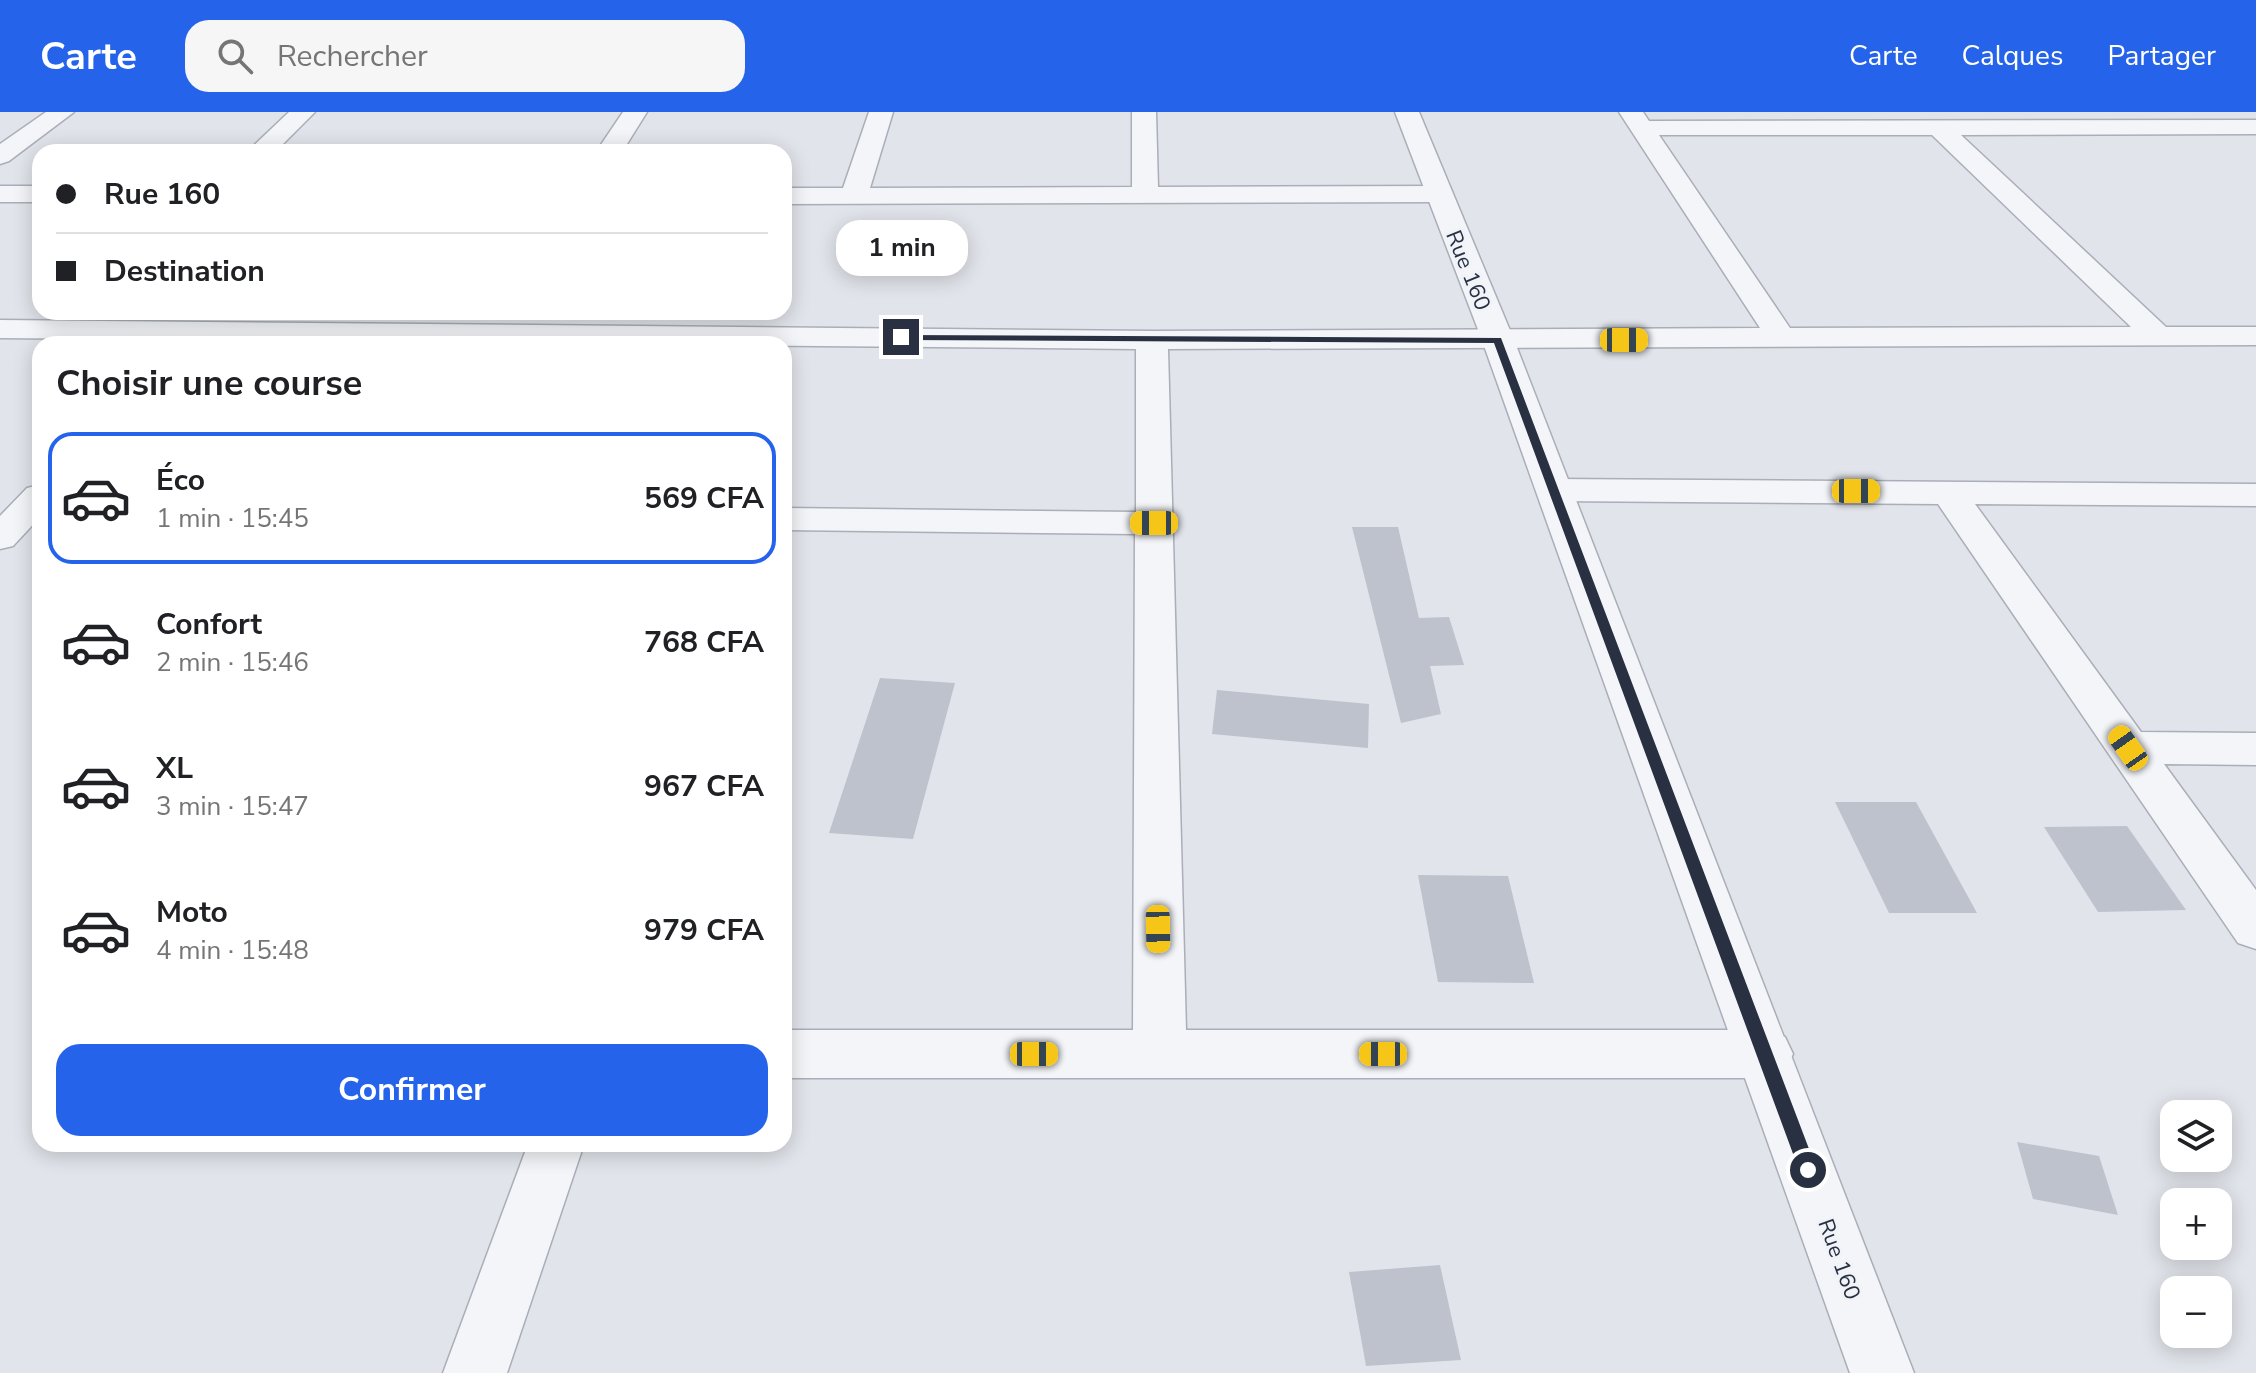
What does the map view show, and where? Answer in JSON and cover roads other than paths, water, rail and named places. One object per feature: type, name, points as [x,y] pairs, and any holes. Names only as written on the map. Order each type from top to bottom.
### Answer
[{"type":"street","points":[[0,156],[62,112]]},
{"type":"street","points":[[269,144],[303,112]]},
{"type":"street","points":[[614,144],[635,112]]},
{"type":"street","points":[[854,196],[881,112]]},
{"type":"street","points":[[1144,112],[1145,195]]},
{"type":"street","name":"Rue 160","points":[[1407,112],[1498,340],[1766,1054],[1882,1373]]},
{"type":"street","points":[[1637,120],[1938,127],[2049,119],[2256,127]]},
{"type":"street","points":[[1637,120],[1782,339]]},
{"type":"street","points":[[1938,127],[2159,337]]},
{"type":"street","points":[[0,194],[32,194]]},
{"type":"street","points":[[792,196],[1438,194]]},
{"type":"street","points":[[0,329],[71,321],[186,336]]},
{"type":"street","points":[[237,336],[495,330],[1152,340],[2256,336]]},
{"type":"street","points":[[1152,340],[1160,1054]]},
{"type":"street","points":[[1554,490],[2256,495]]},
{"type":"street","points":[[1947,491],[2256,929]]},
{"type":"street","points":[[1,537],[32,504]]},
{"type":"street","points":[[792,519],[1154,523]]},
{"type":"street","points":[[2128,748],[2256,749]]},
{"type":"street","points":[[792,1054],[1766,1054]]},
{"type":"street","points":[[475,1373],[553,1152]]}]
